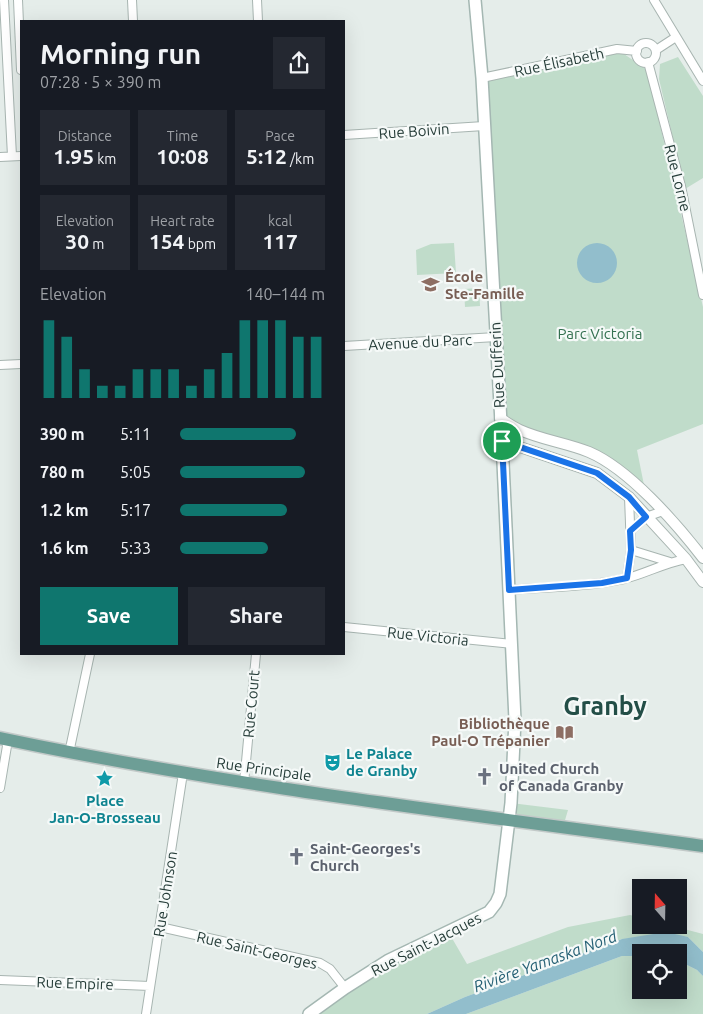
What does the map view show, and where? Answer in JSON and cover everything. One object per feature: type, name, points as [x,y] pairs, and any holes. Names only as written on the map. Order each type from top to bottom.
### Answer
[{"type":"main road","name":"Rue Dufferin","points":[[475,0],[482,78],[512,644],[515,720],[509,819]]},
{"type":"main road","name":"Rue Principale","points":[[4,739],[244,783],[703,846]]},
{"type":"main road","name":"Rue Saint-Jacques","points":[[309,1014],[389,960],[489,912],[500,894],[509,819]]},
{"type":"street","points":[[4,0],[12,156]]},
{"type":"street","points":[[18,0],[20,47]]},
{"type":"street","points":[[132,0],[133,20]]},
{"type":"street","points":[[257,0],[258,20]]},
{"type":"street","points":[[654,0],[703,82]]},
{"type":"street","points":[[656,50],[652,45],[645,43],[637,51],[638,58],[641,61],[648,62],[654,58],[656,50],[676,37]]},
{"type":"street","name":"Rue Élisabeth","points":[[482,78],[617,49],[637,51]]},
{"type":"street","name":"Rue Lorne","points":[[648,62],[681,186],[703,296]]},
{"type":"street","name":"Rue Boivin","points":[[345,135],[484,126]]},
{"type":"street","points":[[0,157],[20,156]]},
{"type":"street","name":"Avenue du Parc","points":[[345,346],[496,338]]},
{"type":"street","points":[[0,367],[20,364]]},
{"type":"street","points":[[500,418],[520,430],[576,448],[605,460],[627,476],[702,554]]},
{"type":"street","points":[[502,441],[597,473],[629,497],[686,559],[703,582]]},
{"type":"street","points":[[627,578],[631,550],[629,497]]},
{"type":"street","points":[[630,531],[646,517],[662,512]]},
{"type":"street","points":[[631,550],[670,562]]},
{"type":"street","points":[[509,590],[602,583],[627,578],[670,562],[686,559]]},
{"type":"street","name":"Rue Victoria","points":[[345,627],[512,644]]},
{"type":"street","points":[[69,752],[90,655]]},
{"type":"street","name":"Rue Court","points":[[244,783],[256,655]]},
{"type":"street","points":[[0,788],[4,739]]},
{"type":"street","name":"Rue Johnson","points":[[146,1014],[183,773]]},
{"type":"street","name":"Rue Saint-Georges","points":[[160,927],[320,963],[330,970],[345,988]]},
{"type":"street","name":"Rue Empire","points":[[0,980],[150,986]]},
{"type":"green space","name":"Parc Victoria","points":[[617,49],[647,70],[703,307],[703,424],[637,450],[644,485],[605,456],[502,419],[482,78]]},
{"type":"green space","points":[[678,57],[703,96],[703,178],[685,189],[659,79],[660,64]]},
{"type":"green space","points":[[454,243],[456,273],[417,275],[416,250],[431,244]]},
{"type":"green space","points":[[479,288],[480,306],[465,307],[464,289]]},
{"type":"green space","points":[[511,803],[568,810],[563,827],[509,819]]},
{"type":"green space","points":[[630,915],[632,916],[632,934],[688,934],[688,930],[703,934],[703,952],[688,937],[622,939],[465,997],[427,1014],[311,1014],[345,988],[449,933],[467,964],[568,927]]},
{"type":"green space","points":[[622,956],[632,956],[632,999],[687,999],[687,965],[697,970],[703,976],[703,1014],[466,1014]]},
{"type":"water","points":[[601,243],[608,246],[614,252],[617,263],[616,271],[608,280],[601,283],[593,283],[586,280],[578,271],[577,259],[580,252],[589,244]]},
{"type":"water","name":"Rivière Yamaska Nord","points":[[653,934],[675,934],[688,937],[703,952],[703,976],[697,970],[687,965],[687,944],[632,944],[632,956],[622,956],[466,1014],[427,1014],[465,997],[622,939]]},
{"type":"place","name":"École Ste-Famille","points":[[431,285]]},
{"type":"place","name":"Bibliothèque Paul-O Trépanier","points":[[564,732]]},
{"type":"place","name":"Le Palace de Granby","points":[[332,762]]},
{"type":"place","name":"United Church of Canada Granby","points":[[485,777]]},
{"type":"place","name":"Place Jan-O-Brosseau","points":[[105,779]]},
{"type":"place","name":"Saint-Georges's Church","points":[[296,857]]},
{"type":"district","name":"Granby","points":[[605,706]]},
{"type":"route","points":[[502,441],[597,473],[629,497],[646,517],[630,531],[631,550],[627,578],[602,583],[509,590],[502,441]]}]
